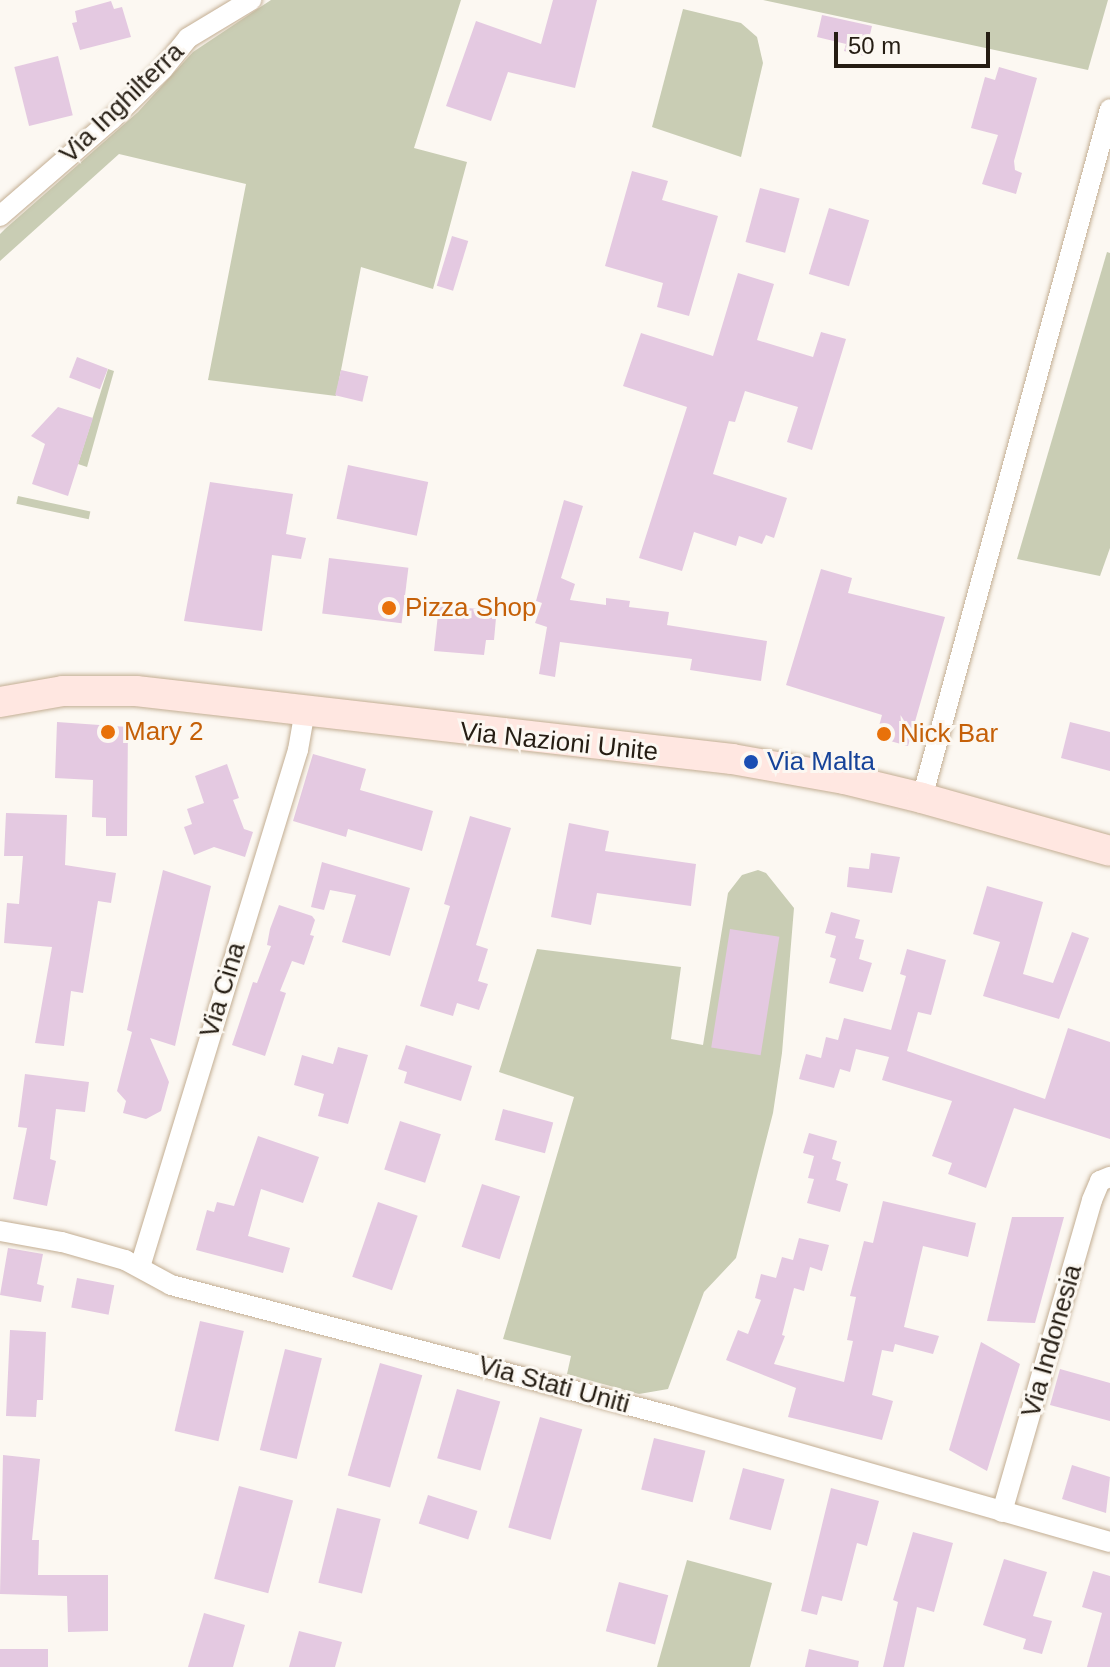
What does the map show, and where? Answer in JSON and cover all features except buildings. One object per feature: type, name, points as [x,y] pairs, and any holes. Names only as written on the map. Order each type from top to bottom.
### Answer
[{"type":"street","name":"Via Inghilterra","points":[[0,216],[111,120],[163,69],[188,38],[251,0]]},
{"type":"street","points":[[922,798],[1110,109]]},
{"type":"street","name":"Via Nazioni Unite","points":[[0,702],[63,691],[136,691],[732,759],[922,798],[1110,851]]},
{"type":"street","name":"Via Cina","points":[[140,1267],[298,750],[305,712]]},
{"type":"street","name":"Via Indonesia","points":[[1002,1512],[1092,1200],[1100,1181],[1110,1177]]},
{"type":"street","name":"Via Stati Uniti","points":[[0,1231],[62,1242],[140,1267],[171,1285],[674,1417],[1110,1542]]},
{"type":"green space","points":[[271,0],[461,0],[414,148],[467,162],[433,289],[361,267],[336,396],[208,380],[246,184],[119,154],[0,261],[0,234],[5,229],[138,112],[193,52]]},
{"type":"green space","points":[[763,0],[1108,0],[1088,70]]},
{"type":"green space","points":[[683,9],[741,23],[757,37],[763,63],[741,157],[652,127]]},
{"type":"green space","points":[[1107,252],[1110,253],[1110,548],[1100,576],[1017,559]]},
{"type":"green space","points":[[108,369],[114,371],[87,467],[78,464]]},
{"type":"green space","points":[[18,496],[90,511],[89,519],[16,504]]},
{"type":"green space","points":[[758,870],[766,873],[794,908],[782,1053],[773,1113],[736,1258],[704,1292],[668,1389],[639,1394],[567,1374],[571,1356],[503,1339],[574,1097],[499,1072],[537,949],[681,967],[671,1039],[703,1045],[728,893],[742,875]]},
{"type":"green space","points":[[687,1560],[772,1583],[750,1667],[657,1667]]},
{"type":"place","name":"Pizza Shop","points":[[389,608]]},
{"type":"place","name":"Mary 2","points":[[108,732]]},
{"type":"place","name":"Nick Bar","points":[[884,734]]},
{"type":"place","name":"Via Malta","points":[[751,762]]}]
